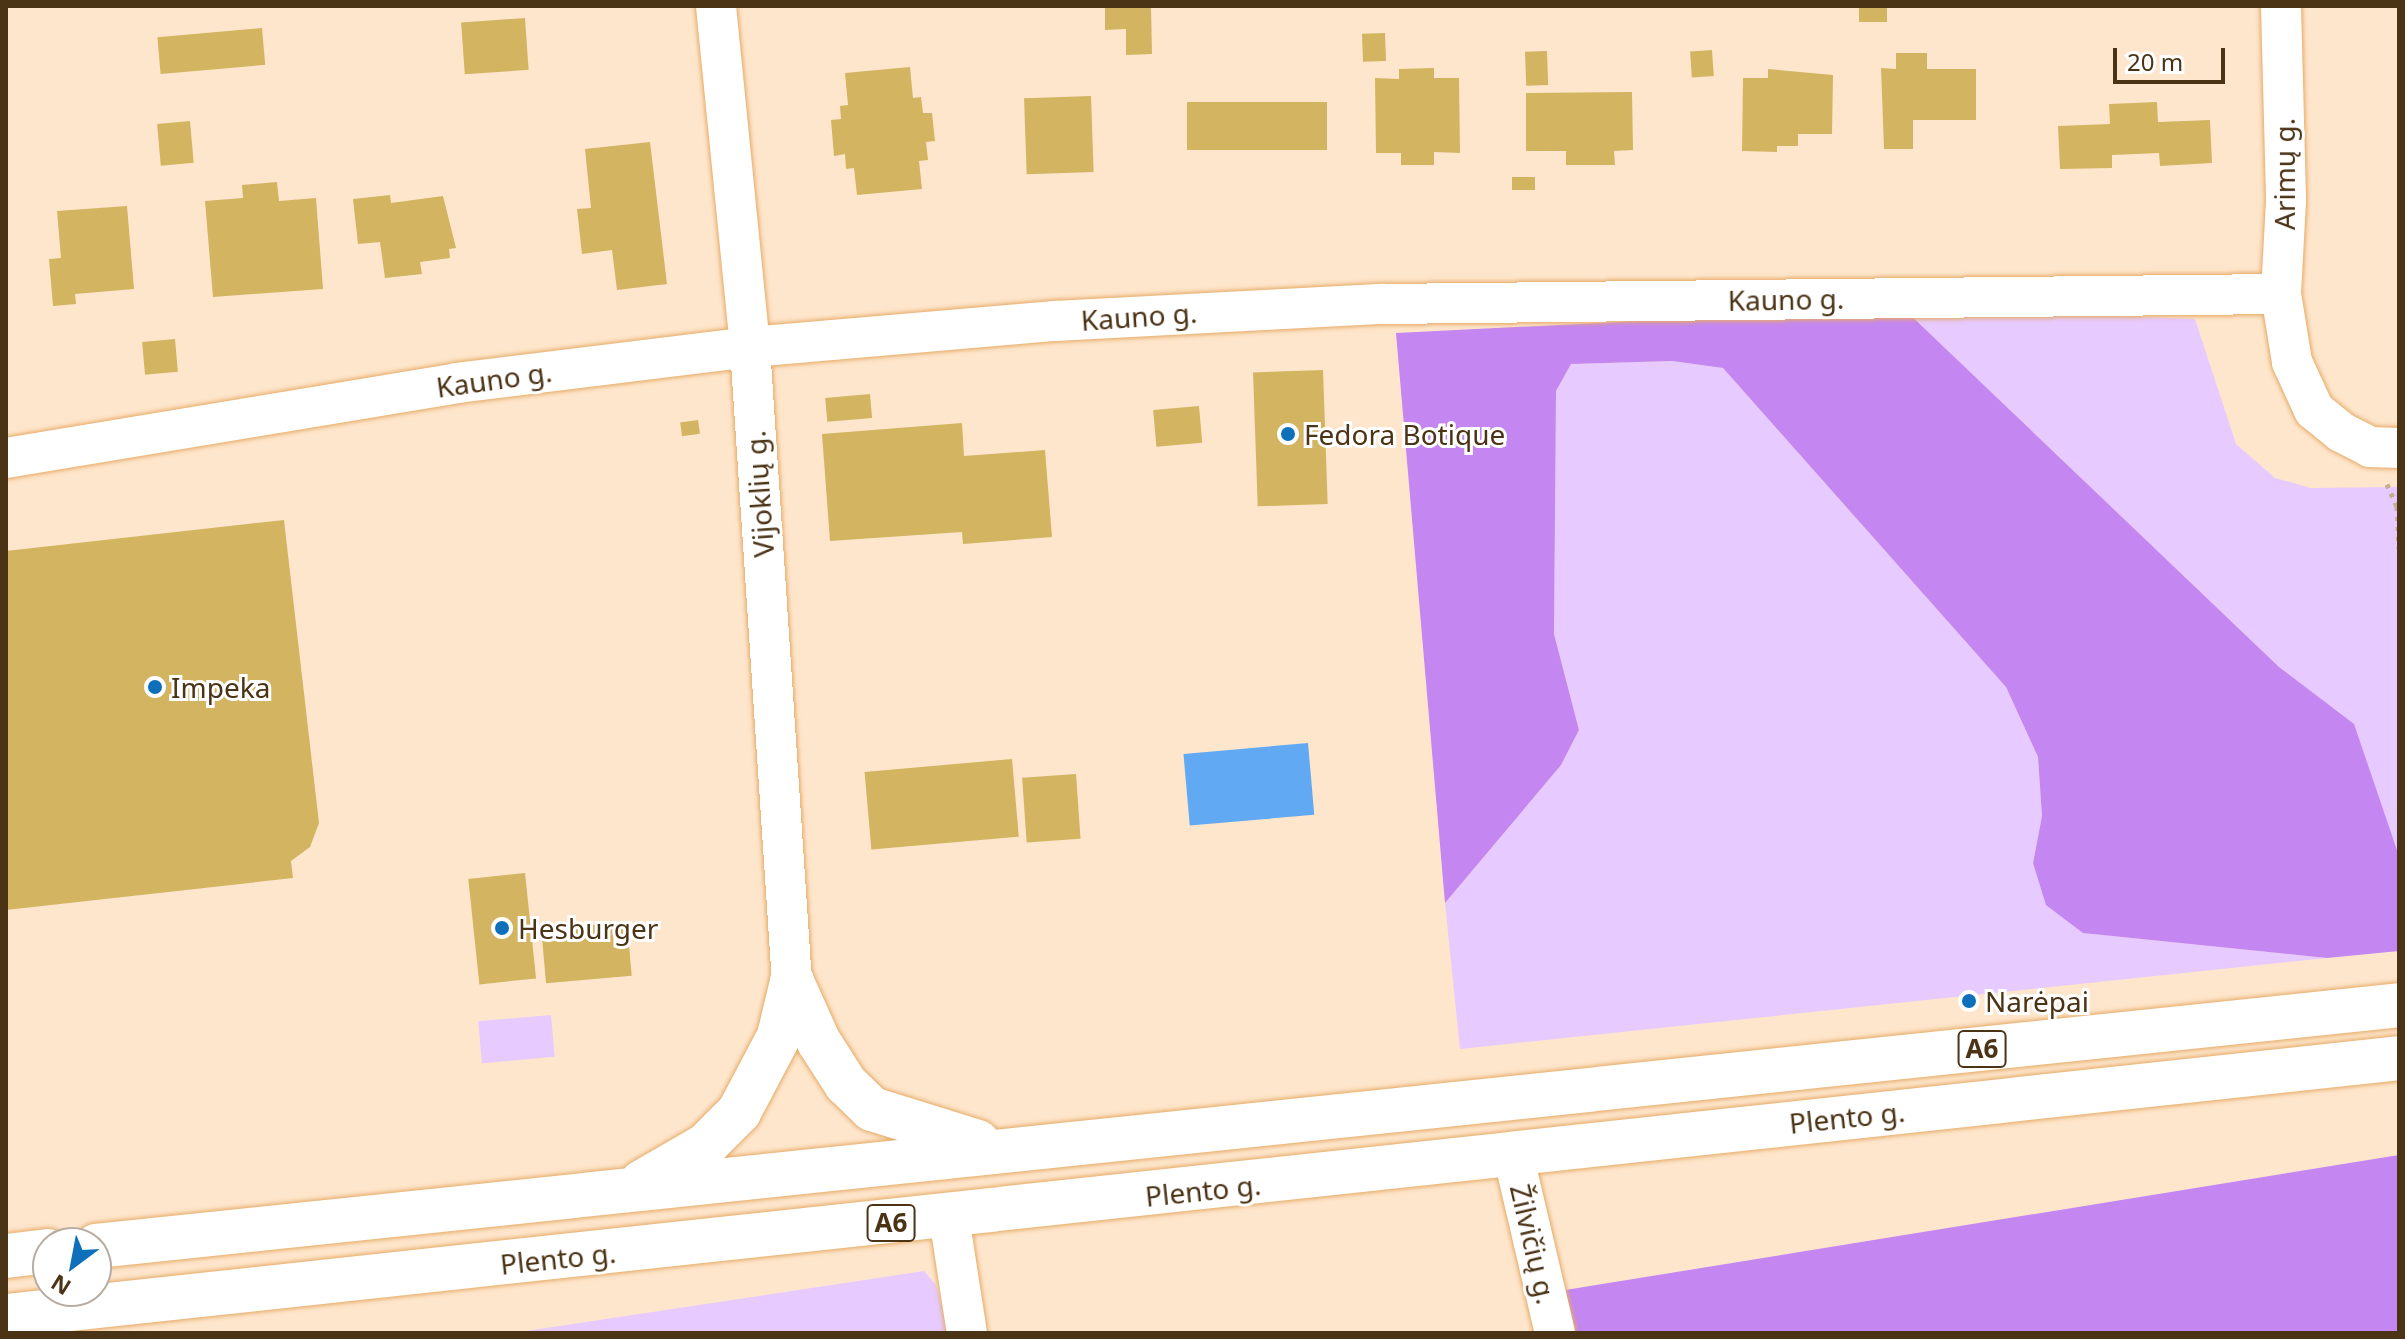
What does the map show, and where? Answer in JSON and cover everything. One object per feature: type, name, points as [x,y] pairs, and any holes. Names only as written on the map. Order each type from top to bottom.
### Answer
[{"type":"highway","points":[[792,982],[819,1042],[846,1084],[872,1109],[1008,1150]]},
{"type":"highway","points":[[629,1190],[706,1145],[739,1112],[779,1036],[792,982]]},
{"type":"highway","name":"Plento g.","points":[[112,1244],[2399,1005]]},
{"type":"highway","name":"Plento g.","points":[[6,1316],[2394,1060]]},
{"type":"highway","points":[[6,1256],[32,1253]]},
{"type":"street","name":"Vijoklių g.","points":[[716,6],[750,347],[792,982]]},
{"type":"street","name":"Arimų g.","points":[[2281,6],[2286,201],[2281,294],[2301,388],[2314,410],[2385,448]]},
{"type":"street","name":"Kauno g.","points":[[6,458],[457,383],[750,347],[1178,313],[1383,304],[2281,294]]},
{"type":"street","name":"Žilvičių g.","points":[[1513,1154],[1555,1333]]},
{"type":"street","points":[[949,1217],[967,1333]]},
{"type":"path","points":[[2385,448],[2397,506],[2399,549]]},
{"type":"shaded area","points":[[1903,308],[2195,319],[2236,444],[2275,478],[2311,488],[2399,487],[2399,856],[2353,724],[2279,667]]},
{"type":"shaded area","points":[[1903,308],[2279,667],[2354,724],[2399,856],[2399,951],[2327,958],[2083,933],[2046,905],[2033,863],[2042,816],[2038,757],[2006,687],[1723,368],[1672,361],[1571,364],[1556,391],[1554,634],[1579,730],[1561,765],[1445,903],[1396,333]]},
{"type":"shaded area","points":[[1672,361],[1723,368],[2006,687],[2038,757],[2042,816],[2033,863],[2083,933],[2327,958],[1460,1049],[1445,903],[1561,765],[1579,730],[1554,634],[1556,391],[1571,364]]},
{"type":"shaded area","points":[[551,1015],[555,1057],[482,1063],[478,1021]]},
{"type":"shaded area","points":[[2399,1155],[2399,1333],[1562,1333],[1553,1292]]},
{"type":"shaded area","points":[[924,1271],[936,1285],[950,1333],[513,1333]]},
{"type":"water","points":[[1308,743],[1314,815],[1190,826],[1183,754]]},
{"type":"building","points":[[1105,6],[1151,6],[1152,54],[1126,55],[1126,29],[1105,30]]},
{"type":"building","points":[[1859,6],[1887,6],[1887,22],[1859,22]]},
{"type":"building","points":[[525,18],[529,70],[465,74],[461,22]]},
{"type":"building","points":[[262,28],[265,65],[161,74],[157,37]]},
{"type":"building","points":[[1385,33],[1386,61],[1363,62],[1362,34]]},
{"type":"building","points":[[1712,50],[1714,76],[1692,77],[1690,52]]},
{"type":"building","points":[[1547,51],[1548,85],[1526,86],[1525,52]]},
{"type":"building","points":[[1896,53],[1927,53],[1927,69],[1976,69],[1976,120],[1913,120],[1913,149],[1884,149],[1881,68],[1896,69]]},
{"type":"building","points":[[910,67],[913,98],[921,97],[923,113],[932,113],[935,141],[926,142],[928,160],[919,161],[922,189],[857,195],[854,168],[846,169],[845,154],[834,156],[831,120],[841,119],[840,106],[848,105],[845,73]]},
{"type":"building","points":[[1434,68],[1434,78],[1459,78],[1460,153],[1434,152],[1434,165],[1401,165],[1401,153],[1376,153],[1375,78],[1399,79],[1399,69]]},
{"type":"building","points":[[1768,69],[1833,75],[1832,134],[1798,134],[1798,146],[1777,146],[1777,152],[1742,151],[1743,78],[1768,78]]},
{"type":"building","points":[[1632,92],[1633,150],[1614,151],[1615,165],[1566,165],[1566,151],[1526,151],[1526,93]]},
{"type":"building","points":[[1091,96],[1094,172],[1027,174],[1024,98]]},
{"type":"building","points":[[1187,102],[1327,102],[1327,150],[1187,150]]},
{"type":"building","points":[[2157,102],[2158,122],[2210,120],[2212,163],[2160,166],[2159,153],[2112,155],[2112,168],[2060,169],[2058,126],[2110,124],[2109,104]]},
{"type":"building","points":[[190,121],[194,163],[161,166],[157,124]]},
{"type":"building","points":[[650,142],[667,284],[617,290],[612,250],[582,254],[577,209],[591,208],[585,149]]},
{"type":"building","points":[[1512,177],[1535,177],[1535,190],[1512,190]]},
{"type":"building","points":[[277,182],[279,201],[316,198],[323,289],[213,297],[205,201],[243,198],[242,185]]},
{"type":"building","points":[[390,195],[391,203],[443,196],[456,248],[449,249],[450,258],[420,262],[422,274],[385,278],[380,242],[358,244],[353,199]]},
{"type":"building","points":[[127,206],[134,289],[75,294],[76,304],[53,306],[49,259],[61,258],[57,211]]},
{"type":"building","points":[[175,339],[178,372],[145,375],[142,342]]},
{"type":"building","points":[[1323,370],[1328,504],[1258,506],[1253,372]]},
{"type":"building","points":[[870,394],[872,418],[827,422],[825,398]]},
{"type":"building","points":[[1199,406],[1202,443],[1156,447],[1153,410]]},
{"type":"building","points":[[698,420],[700,434],[682,436],[680,423]]},
{"type":"building","points":[[962,423],[964,456],[1045,450],[1052,537],[963,544],[962,532],[830,541],[822,434]]},
{"type":"building","name":"Impeka","points":[[284,520],[319,823],[310,847],[291,861],[293,878],[6,910],[6,551]]},
{"type":"building","points":[[1012,759],[1019,837],[871,850],[865,772]]},
{"type":"building","points":[[1076,774],[1081,839],[1027,843],[1022,778]]},
{"type":"building","name":"Hesburger","points":[[525,873],[536,978],[479,984],[468,879]]},
{"type":"building","points":[[627,922],[632,976],[546,983],[541,929]]},
{"type":"place","name":"Fedora Botique","points":[[1288,434]]},
{"type":"place","name":"Impeka","points":[[155,687]]},
{"type":"place","name":"Hesburger","points":[[502,928]]},
{"type":"place","name":"Narėpai","points":[[1969,1001]]}]
